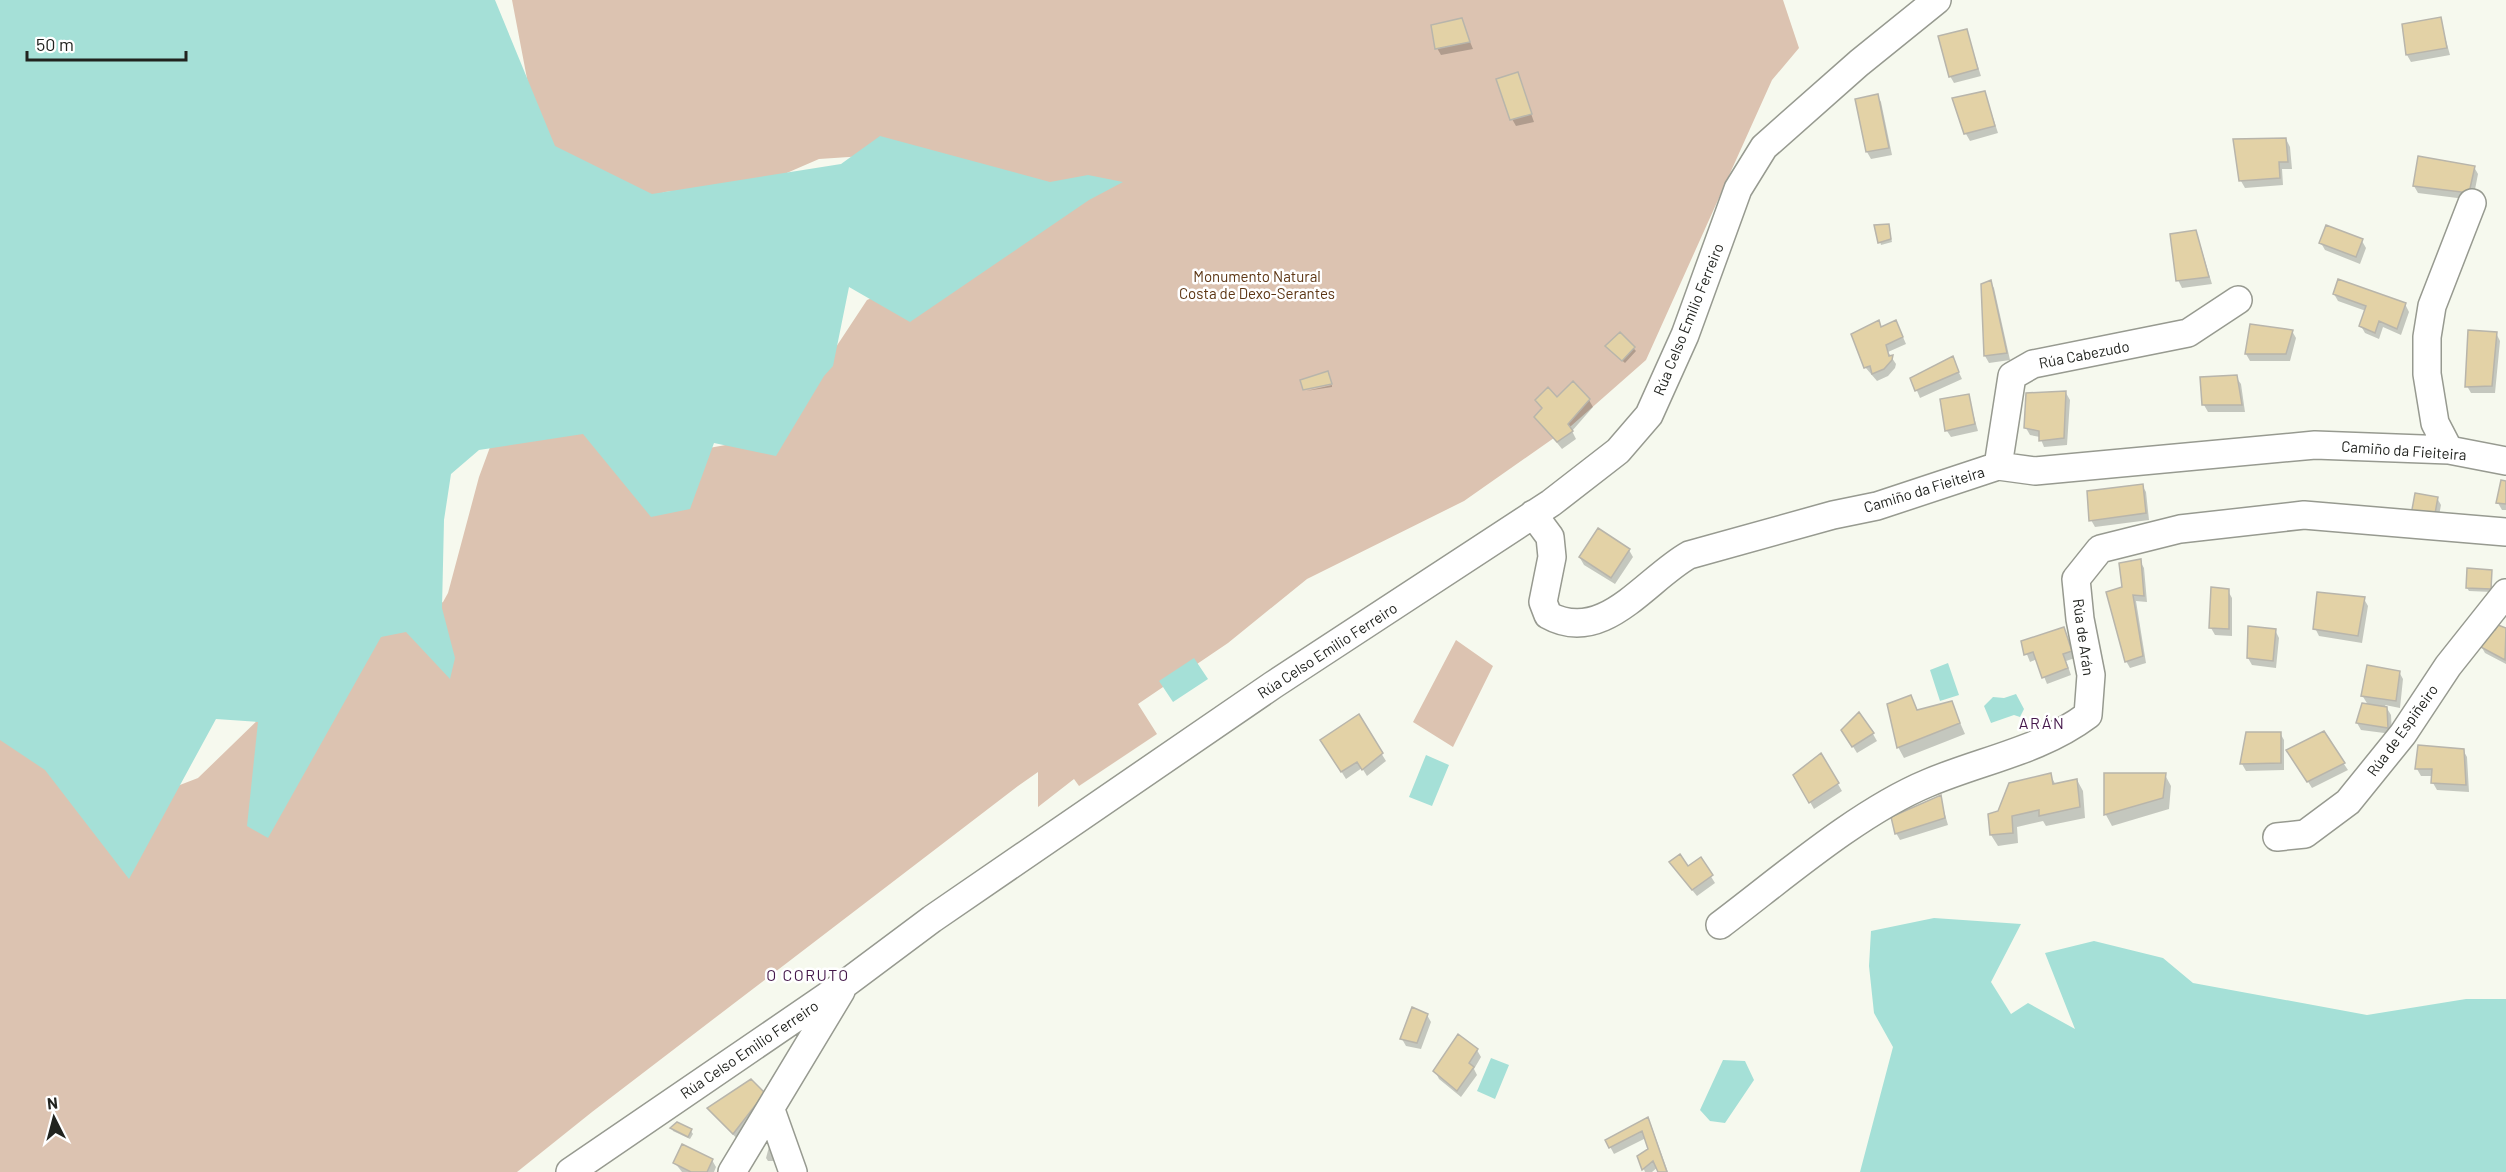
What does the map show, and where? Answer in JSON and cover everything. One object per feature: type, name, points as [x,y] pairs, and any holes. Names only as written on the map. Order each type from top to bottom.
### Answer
[{"type":"street","name":"Rúa Celso Emilio Ferreiro","points":[[570,1172],[845,984],[932,919],[1263,691],[1533,514],[1618,451],[1649,415],[1685,335],[1738,189],[1764,147],[1859,63],[1937,0]]},
{"type":"street","points":[[2449,450],[2434,423],[2427,374],[2427,337],[2432,306],[2472,203]]},
{"type":"street","name":"Rúa Cabezudo","points":[[1998,466],[2012,376],[2033,364],[2188,333],[2238,300]]},
{"type":"street","name":"Camiño da Fieiteira","points":[[1533,514],[1550,537],[1552,557],[1543,602],[1548,615],[1560,621],[1576,623],[1602,618],[1622,607],[1671,565],[1689,555],[1833,515],[1877,506],[1998,466],[2035,471],[2314,445],[2449,450],[2506,461]]},
{"type":"street","name":"Rúa de Arán","points":[[1720,925],[1874,812],[1927,783],[2064,733],[2088,715],[2091,675],[2080,619],[2076,579],[2100,549],[2180,529],[2304,515],[2506,532]]},
{"type":"street","name":"Rúa de Espiñeiro","points":[[2277,837],[2305,834],[2348,802],[2403,734],[2448,666],[2506,593]]},
{"type":"street","points":[[732,1172],[845,984]]},
{"type":"street","points":[[771,1110],[793,1172]]},
{"type":"green space","name":"Monumento Natural Costa de Dexo-Serantes","points":[[512,0],[1783,0],[1799,48],[1772,80],[1646,360],[1571,426],[1464,501],[1307,579],[1228,643],[1138,704],[1157,734],[1079,786],[1074,779],[1038,807],[1038,772],[592,1112],[517,1172],[0,1172],[0,702],[154,795],[198,778],[293,686],[443,602],[448,593],[479,477],[493,439],[598,425],[687,452],[769,437],[807,391],[867,300],[936,270],[909,153],[819,159],[766,182],[665,192],[585,220],[529,89]]},
{"type":"green space","points":[[1456,640],[1493,666],[1453,747],[1413,722]]},
{"type":"water","points":[[0,0],[495,0],[555,146],[652,194],[841,164],[880,136],[1050,182],[1088,175],[1123,182],[1089,200],[910,322],[849,287],[833,366],[824,376],[776,456],[714,443],[690,509],[651,517],[583,434],[479,450],[451,474],[444,520],[442,608],[455,658],[450,679],[406,632],[381,637],[268,838],[247,826],[258,722],[216,719],[129,879],[45,770],[0,740]]},
{"type":"water","points":[[1194,658],[1208,679],[1173,702],[1159,681]]},
{"type":"water","points":[[1948,663],[1959,695],[1940,701],[1930,670]]},
{"type":"water","points":[[2016,694],[2024,709],[2020,717],[2014,715],[1991,723],[1984,706],[1993,697],[2004,698]]},
{"type":"water","points":[[1426,755],[1449,765],[1432,806],[1409,797]]},
{"type":"water","points":[[1934,918],[2021,924],[1991,982],[2011,1014],[2028,1003],[2075,1029],[2045,953],[2094,941],[2163,958],[2193,983],[2367,1015],[2466,999],[2506,999],[2506,1172],[1860,1172],[1893,1047],[1874,1013],[1869,966],[1871,931]]},
{"type":"water","points":[[1491,1058],[1509,1065],[1495,1099],[1477,1091]]},
{"type":"water","points":[[1723,1060],[1745,1061],[1754,1080],[1725,1123],[1710,1121],[1700,1110]]},
{"type":"building","points":[[2441,17],[2447,48],[2406,55],[2402,24]]},
{"type":"building","points":[[1462,18],[1470,42],[1435,49],[1431,25]]},
{"type":"building","points":[[1967,29],[1978,69],[1949,77],[1938,36]]},
{"type":"building","points":[[1518,72],[1532,114],[1510,120],[1496,79]]},
{"type":"building","points":[[1985,91],[1995,126],[1964,134],[1952,98]]},
{"type":"building","points":[[1878,94],[1889,148],[1866,152],[1855,99]]},
{"type":"building","points":[[2286,138],[2288,162],[2279,162],[2280,178],[2239,181],[2233,139]]},
{"type":"building","points":[[2418,156],[2475,166],[2469,193],[2413,186]]},
{"type":"building","points":[[1889,224],[1891,239],[1878,243],[1874,225]]},
{"type":"building","points":[[2326,225],[2363,239],[2356,257],[2319,243]]},
{"type":"building","points":[[2196,230],[2209,277],[2176,281],[2170,234]]},
{"type":"building","points":[[2338,279],[2406,303],[2397,329],[2379,321],[2375,333],[2359,326],[2366,306],[2333,294]]},
{"type":"building","points":[[1991,280],[2007,353],[1984,356],[1981,284]]},
{"type":"building","points":[[1879,320],[1881,327],[1896,320],[1903,337],[1886,345],[1889,356],[1893,355],[1892,360],[1884,369],[1872,374],[1870,366],[1864,368],[1851,334]]},
{"type":"building","points":[[2250,324],[2293,330],[2286,354],[2245,354]]},
{"type":"building","points":[[2468,330],[2497,332],[2492,386],[2465,387]]},
{"type":"building","points":[[1620,332],[1635,347],[1622,361],[1605,346]]},
{"type":"building","points":[[1953,356],[1959,372],[1915,391],[1910,378]]},
{"type":"building","points":[[1328,371],[1332,384],[1303,390],[1300,380]]},
{"type":"building","points":[[2237,375],[2242,405],[2202,405],[2200,377]]},
{"type":"building","points":[[1573,381],[1590,399],[1568,424],[1573,431],[1557,442],[1534,417],[1542,408],[1535,400],[1548,387],[1557,397]]},
{"type":"building","points":[[2066,391],[2064,438],[2039,441],[2039,431],[2024,428],[2026,393]]},
{"type":"building","points":[[1969,394],[1975,424],[1945,431],[1940,399]]},
{"type":"building","points":[[2501,480],[2506,481],[2506,504],[2496,503]]},
{"type":"building","points":[[2143,484],[2146,513],[2089,521],[2087,491]]},
{"type":"building","points":[[2415,493],[2438,497],[2434,519],[2411,515]]},
{"type":"building","points":[[1598,528],[1630,549],[1611,578],[1579,557]]},
{"type":"building","points":[[2141,559],[2144,596],[2133,595],[2143,656],[2125,662],[2106,592],[2122,587],[2119,563]]},
{"type":"building","points":[[2467,568],[2492,570],[2491,589],[2466,588]]},
{"type":"building","points":[[2211,587],[2229,589],[2229,629],[2209,628]]},
{"type":"building","points":[[2317,592],[2365,597],[2358,636],[2313,629]]},
{"type":"building","points":[[2498,625],[2506,628],[2505,660],[2479,646],[2491,627],[2495,630]]},
{"type":"building","points":[[2248,626],[2276,629],[2273,661],[2247,658]]},
{"type":"building","points":[[2064,627],[2072,651],[2063,654],[2068,668],[2042,678],[2033,652],[2024,655],[2021,641]]},
{"type":"building","points":[[2367,665],[2400,671],[2396,701],[2361,696]]},
{"type":"building","points":[[1911,695],[1917,710],[1952,701],[1960,723],[1897,748],[1887,704]]},
{"type":"building","points":[[2362,703],[2387,707],[2388,728],[2356,723]]},
{"type":"building","points":[[1859,712],[1874,733],[1852,747],[1841,730]]},
{"type":"building","points":[[1359,714],[1383,753],[1362,770],[1357,762],[1341,772],[1320,740]]},
{"type":"building","points":[[2324,731],[2345,763],[2307,782],[2286,750]]},
{"type":"building","points":[[2246,732],[2281,732],[2281,763],[2240,764]]},
{"type":"building","points":[[2418,745],[2464,749],[2466,785],[2431,783],[2432,769],[2415,769]]},
{"type":"building","points":[[1821,753],[1839,783],[1809,803],[1793,775]]},
{"type":"building","points":[[2051,773],[2053,784],[2077,779],[2080,807],[2039,816],[2039,810],[2012,816],[2013,833],[1990,835],[1988,814],[1998,811],[2009,783]]},
{"type":"building","points":[[2104,773],[2166,773],[2163,798],[2104,815]]},
{"type":"building","points":[[1941,795],[1945,818],[1895,834],[1891,817]]},
{"type":"building","points":[[1680,854],[1688,866],[1701,857],[1713,875],[1692,890],[1669,862]]},
{"type":"building","points":[[1412,1007],[1428,1014],[1417,1043],[1400,1039]]},
{"type":"building","points":[[1458,1034],[1478,1049],[1469,1063],[1474,1067],[1457,1091],[1433,1071]]},
{"type":"building","points":[[751,1079],[765,1093],[733,1134],[707,1108]]},
{"type":"building","points":[[1648,1117],[1667,1172],[1658,1172],[1653,1161],[1642,1170],[1637,1156],[1648,1149],[1642,1131],[1609,1148],[1605,1140]]},
{"type":"building","points":[[677,1122],[692,1129],[688,1137],[670,1128]]},
{"type":"building","points":[[682,1144],[713,1159],[707,1172],[691,1172],[673,1163]]},
{"type":"district","name":"ARÁN","points":[[2042,722]]},
{"type":"district","name":"O CORUTO","points":[[808,974]]}]
